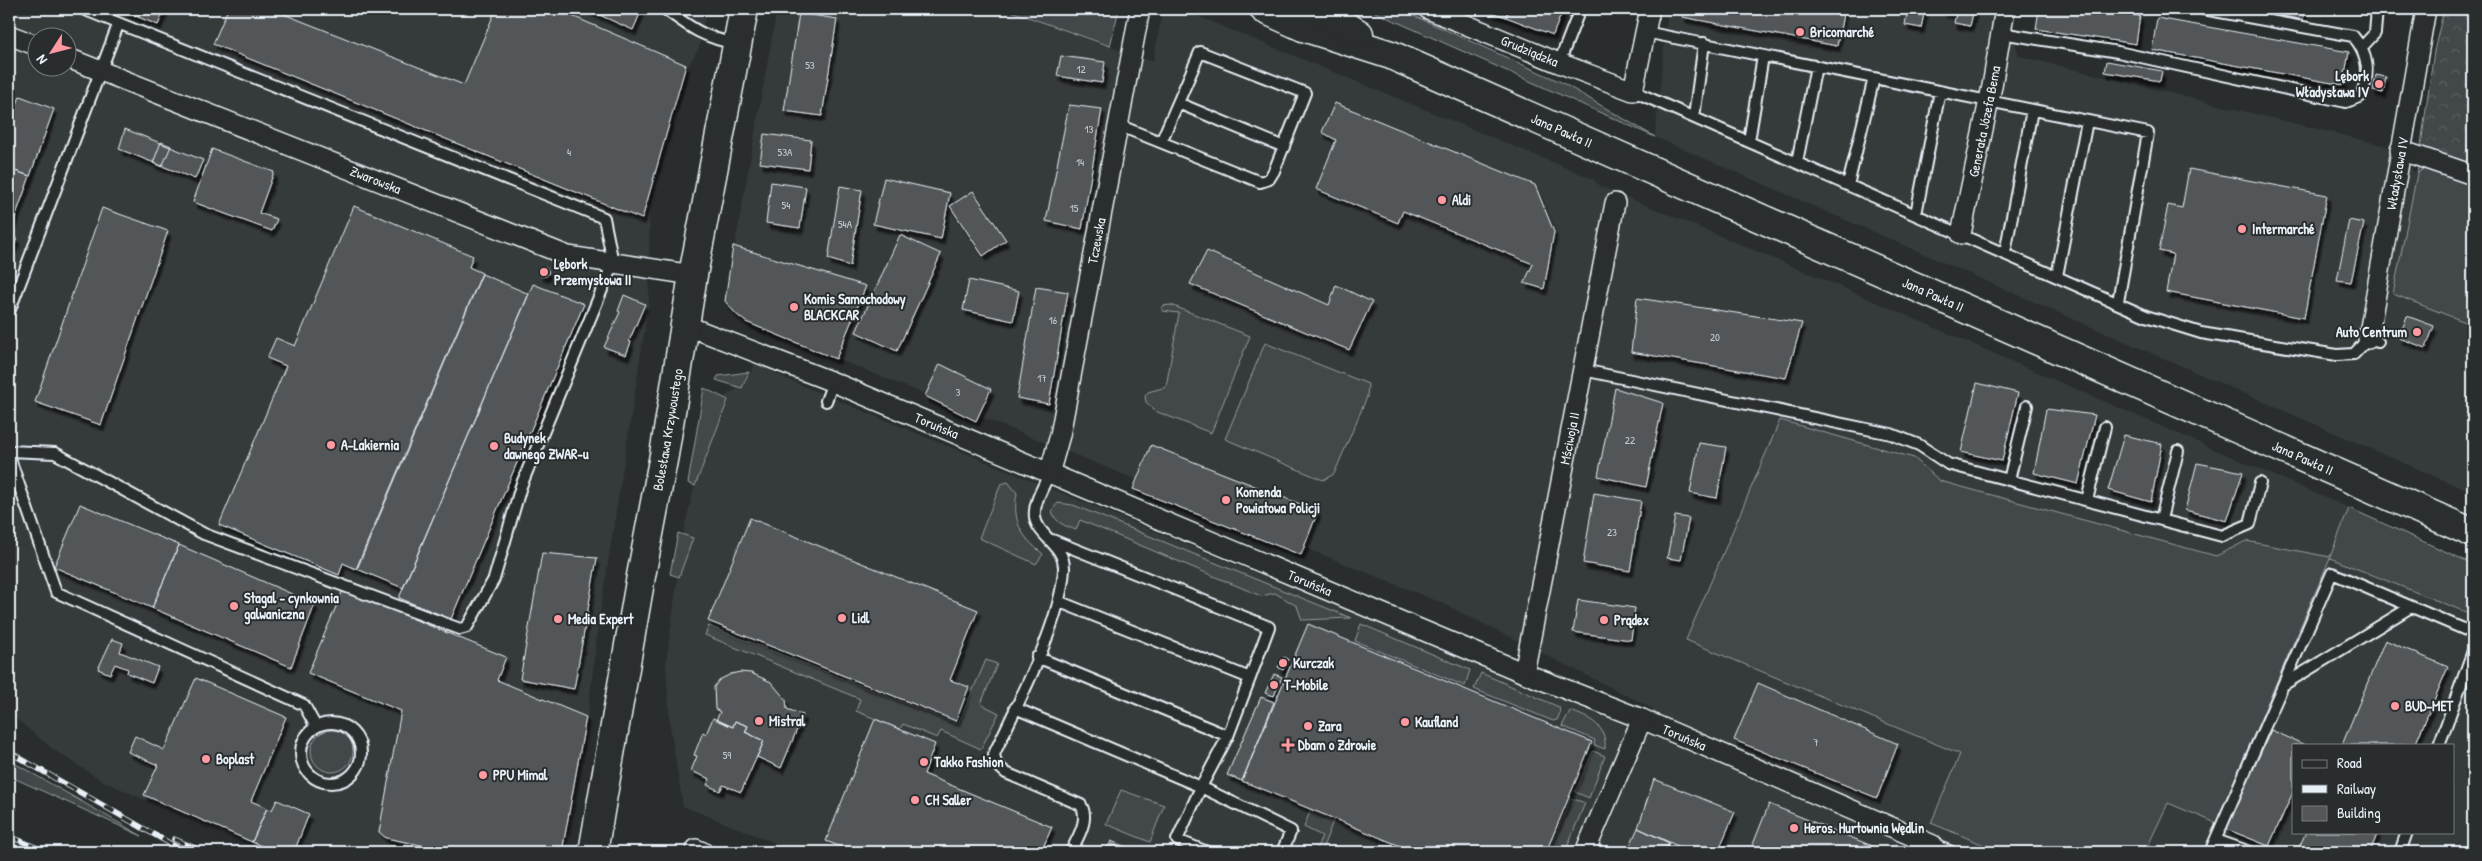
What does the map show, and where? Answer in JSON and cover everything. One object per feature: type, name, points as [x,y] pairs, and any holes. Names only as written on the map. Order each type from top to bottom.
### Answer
[{"type":"main road","name":"Bolesława Krzywoustego","points":[[593,852],[664,455],[693,275],[744,9]]},
{"type":"main road","name":"Jana Pawła II","points":[[1264,9],[1303,27],[1391,56],[2473,533]]},
{"type":"main road","name":"Jana Pawła II","points":[[1318,9],[1344,19],[1391,56]]},
{"type":"street","name":"Tczewska","points":[[1049,474],[1060,435],[1140,9]]},
{"type":"street","name":"Grudziądzka","points":[[1428,9],[1633,91]]},
{"type":"street","points":[[1633,91],[1650,9]]},
{"type":"street","name":"Generała Józefa Bema","points":[[1961,234],[2006,9]]},
{"type":"street","name":"Władysława IV","points":[[2373,340],[2400,150],[2426,9]]},
{"type":"street","points":[[9,35],[28,42]]},
{"type":"street","name":"Zwarowska","points":[[78,62],[568,256],[693,275]]},
{"type":"street","points":[[2400,150],[2473,176]]},
{"type":"street","name":"Mściwoja II","points":[[1524,673],[1615,203]]},
{"type":"street","name":"Toruńska","points":[[685,325],[833,382],[1524,673],[1642,719],[1932,849]]},
{"type":"street","points":[[1585,852],[1642,719]]},
{"type":"lane","points":[[9,451],[55,453],[204,534],[460,629],[467,627],[494,579],[521,486],[613,263],[604,218],[82,9]]},
{"type":"lane","points":[[665,9],[697,32],[714,40],[738,44]]},
{"type":"lane","points":[[1559,63],[1580,9]]},
{"type":"lane","points":[[2001,33],[2118,52],[2346,102],[2360,97],[2366,83],[2368,67],[2362,47],[2353,36],[2203,9]]},
{"type":"lane","points":[[2362,47],[2375,33],[2377,9]]},
{"type":"lane","points":[[9,312],[118,25]]},
{"type":"lane","points":[[1645,32],[2148,133],[2118,302]]},
{"type":"lane","points":[[1694,117],[1704,44]]},
{"type":"lane","points":[[1118,125],[1260,182],[1269,180],[1305,93],[1200,52],[1161,142]]},
{"type":"lane","points":[[1749,141],[1763,56]]},
{"type":"lane","points":[[1797,162],[1816,66]]},
{"type":"lane","points":[[1848,185],[1874,78]]},
{"type":"lane","points":[[1633,91],[2118,302],[2146,316],[2201,333],[2338,355],[2354,354],[2373,340]]},
{"type":"lane","points":[[1916,214],[1940,91]]},
{"type":"lane","points":[[1178,103],[1284,147]]},
{"type":"lane","points":[[2005,253],[2032,110]]},
{"type":"lane","points":[[2057,276],[2087,121]]},
{"type":"lane","points":[[1583,370],[1891,434],[1920,445],[1948,464],[2222,536],[2250,524],[2260,483]]},
{"type":"lane","points":[[826,401],[833,382]]},
{"type":"lane","points":[[2009,480],[2027,406]]},
{"type":"lane","points":[[2087,500],[2105,427]]},
{"type":"lane","points":[[2161,519],[2178,451]]},
{"type":"lane","points":[[9,456],[56,592],[304,705],[316,727]]},
{"type":"lane","points":[[1049,474],[1036,504],[1034,518],[1041,530],[1059,551],[1064,566],[1060,602],[1038,657],[994,754],[996,764],[1006,772],[1081,805],[1085,812],[1084,822],[1071,852]]},
{"type":"lane","points":[[1051,540],[1270,626],[1228,736],[1201,787],[1177,840],[1207,852]]},
{"type":"lane","points":[[2210,852],[2332,573],[2473,633]]},
{"type":"lane","points":[[1060,602],[1250,678]]},
{"type":"lane","points":[[2283,685],[2410,607]]},
{"type":"lane","points":[[2439,744],[2473,651]]},
{"type":"lane","points":[[1038,657],[1228,736]]},
{"type":"lane","points":[[1015,708],[1201,787],[1290,831],[1282,852]]},
{"type":"lane","points":[[326,723],[341,725],[354,733],[360,741],[361,761],[357,770],[350,778],[341,782],[322,783],[312,777],[306,770],[301,751],[309,733],[316,727],[326,723]]},
{"type":"lane","points":[[2400,852],[2406,834]]},
{"type":"lane","points":[[2216,840],[2250,852]]},
{"type":"lane","points":[[1932,849],[1952,852]]},
{"type":"shaded area","points":[[9,9],[707,9],[699,48],[650,126],[649,302],[598,626],[588,712],[567,852],[262,852],[101,780],[53,749],[9,713]]},
{"type":"shaded area","points":[[777,9],[1002,9],[1153,62],[1162,14],[1183,10],[1593,179],[1600,186],[1825,280],[2349,508],[2331,558],[2473,615],[2473,852],[2145,852],[2168,803],[2216,823],[2246,541],[2216,556],[1940,481],[1914,458],[1686,640],[1960,754],[1931,822],[2001,852],[797,852],[683,806],[670,726],[666,663],[685,524],[710,428],[724,397],[745,384],[755,363],[789,380],[892,423],[1627,726],[1644,737],[1654,709],[1442,603],[746,322],[725,301]]},
{"type":"shaded area","points":[[1668,9],[2005,9],[2019,56],[2386,146],[2417,174],[2393,293],[2473,325],[2473,493],[1655,137]]},
{"type":"green space","points":[[1005,9],[1119,9],[1110,46]]},
{"type":"green space","points":[[1368,9],[1399,9],[1561,82],[1655,137]]},
{"type":"green space","points":[[2444,9],[2473,9],[2473,165],[2440,153],[2417,174],[2434,51]]},
{"type":"green space","points":[[2440,153],[2473,165],[2473,325],[2393,294],[2417,174]]},
{"type":"green space","points":[[1171,305],[1250,336],[1211,433],[1155,411],[1146,402],[1145,396],[1148,392],[1166,387],[1179,313],[1162,311],[1162,306]]},
{"type":"green space","points":[[1265,343],[1368,384],[1367,397],[1334,474],[1323,480],[1225,439]]},
{"type":"green space","points":[[749,372],[742,388],[716,380],[718,376]]},
{"type":"green space","points":[[704,388],[728,400],[695,486],[688,483]]},
{"type":"green space","points":[[1780,420],[1914,458],[1940,481],[2216,556],[2246,541],[2330,557],[2349,508],[2473,564],[2473,615],[2330,558],[2216,823],[2168,803],[2145,852],[2001,852],[1931,823],[1960,754],[1686,640]]},
{"type":"green space","points":[[1008,482],[1017,493],[1016,512],[1020,528],[1035,548],[1043,554],[1036,564],[979,538],[1001,484]]},
{"type":"green space","points":[[1058,503],[1073,505],[1351,618],[1302,620],[1297,606],[1275,593],[1261,596],[1080,520],[1076,530],[1065,525],[1058,521],[1053,514],[1052,510]]},
{"type":"green space","points":[[678,533],[693,538],[679,577],[670,574]]},
{"type":"green space","points":[[1361,624],[1470,670],[1465,686],[1355,641]]},
{"type":"green space","points":[[709,626],[958,724],[986,660],[997,664],[981,704],[999,713],[981,749],[941,731],[937,738],[903,724],[900,729],[856,711],[860,699],[705,635]]},
{"type":"green space","points":[[1481,673],[1559,707],[1560,713],[1557,720],[1553,721],[1474,689]]},
{"type":"green space","points":[[1570,711],[1590,720],[1600,728],[1605,741],[1605,749],[1594,745],[1595,740],[1562,726]]},
{"type":"green space","points":[[332,730],[347,736],[353,751],[347,766],[332,772],[317,766],[311,751],[317,736]]},
{"type":"green space","points":[[1593,751],[1605,756],[1589,798],[1575,792]]},
{"type":"green space","points":[[9,760],[142,836],[9,776]]},
{"type":"green space","points":[[1121,790],[1164,805],[1150,842],[1106,824]]},
{"type":"green space","points":[[1571,798],[1585,803],[1565,852],[1549,852]]},
{"type":"green space","points":[[1311,809],[1334,819],[1321,852],[1315,852],[1322,836],[1304,827]]},
{"type":"building","points":[[118,9],[165,9],[158,25]]},
{"type":"building","points":[[228,9],[271,9],[464,85],[496,9],[556,9],[686,65],[642,219],[213,44]]},
{"type":"building","points":[[586,9],[642,9],[633,30]]},
{"type":"building","points":[[1482,9],[1509,9],[1506,17]]},
{"type":"building","points":[[1509,9],[1563,9],[1553,35],[1506,17]]},
{"type":"building","name":"Bricomarché","points":[[1684,9],[1844,9],[1837,46],[1682,17]]},
{"type":"building","points":[[1908,9],[1925,9],[1921,28],[1905,25]]},
{"type":"building","points":[[1943,9],[1974,9],[1970,26],[1954,23],[1956,14],[1943,12]]},
{"type":"building","points":[[2039,9],[2095,9],[2140,16],[2136,44],[2036,29]]},
{"type":"building","points":[[2247,9],[2305,9],[2303,20]]},
{"type":"building","points":[[799,13],[837,19],[822,116],[784,111]]},
{"type":"building","points":[[2157,18],[2349,52],[2343,85],[2152,50]]},
{"type":"building","points":[[1061,56],[1105,62],[1102,83],[1057,76]]},
{"type":"building","points":[[2107,61],[2162,71],[2160,81],[2105,72]]},
{"type":"building","name":"Lębork Władysława IV","points":[[2376,75],[2386,77],[2383,93],[2373,91]]},
{"type":"building","points":[[20,96],[54,109],[30,176],[9,169],[9,128]]},
{"type":"building","name":"Aldi","points":[[1335,103],[1535,185],[1554,232],[1544,289],[1524,283],[1533,264],[1403,211],[1398,223],[1316,189],[1336,140],[1322,132]]},
{"type":"building","points":[[1069,105],[1102,109],[1082,229],[1046,221]]},
{"type":"building","points":[[125,129],[203,160],[195,179],[119,149]]},
{"type":"building","points":[[764,134],[811,140],[808,169],[760,163]]},
{"type":"building","points":[[161,142],[171,146],[162,167],[153,163]]},
{"type":"building","points":[[212,149],[274,172],[259,213],[277,219],[272,231],[193,202]]},
{"type":"building","points":[[9,169],[30,176],[9,234]]},
{"type":"building","name":"Intermarché","points":[[2189,169],[2327,195],[2304,318],[2166,292],[2173,254],[2159,251],[2168,205],[2182,208]]},
{"type":"building","points":[[884,178],[950,193],[941,239],[873,224]]},
{"type":"building","points":[[771,182],[806,187],[800,228],[766,223]]},
{"type":"building","points":[[840,186],[862,190],[850,266],[828,259]]},
{"type":"building","points":[[973,191],[1006,240],[983,256],[950,206]]},
{"type":"building","name":"A-Lakiernia","points":[[354,206],[473,256],[469,267],[482,273],[356,569],[343,563],[339,575],[219,525],[286,366],[267,358],[276,338],[295,346]]},
{"type":"building","points":[[102,208],[168,231],[101,425],[35,402]]},
{"type":"building","points":[[2349,220],[2364,223],[2351,282],[2337,280]]},
{"type":"building","points":[[9,235],[17,238],[13,248],[9,246]]},
{"type":"building","points":[[900,235],[941,254],[897,351],[856,332]]},
{"type":"building","name":"Komis Samochodowy BLACKCAR","points":[[733,246],[866,286],[836,359],[746,322],[736,314],[725,301]]},
{"type":"building","points":[[1207,251],[1329,305],[1336,285],[1372,302],[1349,350],[1190,284]]},
{"type":"building","name":"Lębork Przemysłowa II","points":[[544,267],[549,272],[544,277],[539,272]]},
{"type":"building","points":[[482,274],[529,294],[403,588],[357,569]]},
{"type":"building","points":[[969,280],[1019,291],[1013,321],[963,310]]},
{"type":"building","name":"Budynek dawnego ZWAR-u","points":[[533,284],[584,304],[451,619],[399,598]]},
{"type":"building","points":[[1036,287],[1068,292],[1049,404],[1017,398]]},
{"type":"building","points":[[624,295],[645,304],[629,341],[631,342],[626,355],[604,347],[620,312],[618,311]]},
{"type":"building","points":[[1637,298],[1802,323],[1786,378],[1631,352]]},
{"type":"building","name":"Auto Centrum","points":[[2407,316],[2434,326],[2426,348],[2399,338]]},
{"type":"building","points":[[940,364],[991,389],[976,421],[925,396]]},
{"type":"building","points":[[1977,383],[2018,393],[2002,461],[1961,452]]},
{"type":"building","points":[[1615,388],[1663,403],[1646,487],[1598,476]]},
{"type":"building","points":[[2046,409],[2095,415],[2078,484],[2034,473]]},
{"type":"building","points":[[2124,435],[2162,444],[2151,502],[2108,490]]},
{"type":"building","points":[[1699,443],[1726,447],[1717,498],[1690,493]]},
{"type":"building","name":"Komenda Powiatowa Policji","points":[[1151,445],[1318,511],[1301,555],[1133,489]]},
{"type":"building","points":[[2197,463],[2243,472],[2227,521],[2185,510]]},
{"type":"building","points":[[1594,493],[1641,501],[1630,571],[1583,563]]},
{"type":"building","points":[[80,504],[179,545],[152,608],[54,567]]},
{"type":"building","points":[[1675,516],[1689,518],[1681,560],[1667,558]]},
{"type":"building","name":"Lidl","points":[[750,518],[978,610],[950,680],[969,687],[956,721],[708,621]]},
{"type":"building","name":"Stagal - cynkownia galwaniczna","points":[[179,545],[315,604],[291,667],[152,608]]},
{"type":"building","name":"Media Expert","points":[[542,553],[597,558],[574,689],[520,679]]},
{"type":"building","name":"PPU Mimal","points":[[343,590],[506,657],[497,680],[586,717],[562,852],[455,852],[386,838],[379,832],[401,711],[308,673]]},
{"type":"building","name":"Prądex","points":[[1578,600],[1635,608],[1631,640],[1573,632]]},
{"type":"building","name":"Kaufland","points":[[1308,624],[1592,742],[1546,852],[1415,852],[1242,781]]},
{"type":"building","points":[[112,639],[123,643],[120,652],[158,667],[152,683],[127,673],[128,669],[115,664],[110,674],[98,669]]},
{"type":"building","name":"BUD-MET","points":[[2385,640],[2448,667],[2415,744],[2342,744]]},
{"type":"building","name":"Kurczak","points":[[1284,657],[1288,659],[1283,670],[1278,667]]},
{"type":"building","name":"Mistral","points":[[740,672],[751,673],[771,682],[786,700],[787,709],[803,715],[781,768],[757,757],[764,741],[745,732],[748,726],[735,721],[733,727],[716,720],[720,712],[715,709],[714,687],[719,680]]},
{"type":"building","name":"T-Mobile","points":[[1274,674],[1282,677],[1274,696],[1265,693]]},
{"type":"building","name":"Boplast","points":[[196,678],[286,717],[251,801],[267,808],[252,842],[144,795],[158,765],[128,752],[135,736],[164,750]]},
{"type":"building","points":[[1758,683],[1898,744],[1877,798],[1734,740]]},
{"type":"building","points":[[1261,697],[1274,702],[1242,781],[1227,775]]},
{"type":"building","points":[[713,718],[733,727],[735,721],[748,726],[745,732],[764,741],[741,792],[723,785],[720,791],[707,785],[710,779],[691,771],[697,756],[694,755],[703,732],[706,734]]},
{"type":"building","name":"CH Saller","points":[[875,719],[935,744],[924,774],[1052,827],[1041,852],[853,852],[826,841]]},
{"type":"building","points":[[2271,730],[2303,744],[2292,744],[2292,794],[2269,846],[2226,829]]},
{"type":"building","points":[[1654,779],[1735,812],[1718,852],[1691,852],[1638,828]]},
{"type":"building","points":[[277,800],[309,814],[294,852],[276,852],[252,842],[267,808],[272,810]]},
{"type":"building","name":"Heros. Hurtownia Wędlin","points":[[1769,804],[1887,852],[1750,852]]},
{"type":"building","points":[[1638,828],[1669,843],[1665,852],[1627,852]]},
{"type":"building","points":[[2305,834],[2377,834],[2370,852],[2297,852]]},
{"type":"building","points":[[1111,841],[1138,852],[1106,852]]},
{"type":"building","points":[[1112,844],[1132,852],[1109,852]]},
{"type":"railway","points":[[9,752],[185,852]]},
{"type":"railway","points":[[9,807],[14,809]]},
{"type":"railway","points":[[9,836],[47,852]]},
{"type":"railway","points":[[174,839],[204,852]]},
{"type":"place","name":"Bricomarché","points":[[1800,32]]},
{"type":"place","name":"Lębork Władysława IV","points":[[2379,84]]},
{"type":"place","name":"Aldi","points":[[1442,200]]},
{"type":"place","name":"Intermarché","points":[[2242,229]]},
{"type":"place","name":"Lębork Przemysłowa II","points":[[544,272]]},
{"type":"place","name":"Komis Samochodowy BLACKCAR","points":[[794,307]]},
{"type":"place","name":"Auto Centrum","points":[[2417,332]]},
{"type":"place","name":"A-Lakiernia","points":[[331,445]]},
{"type":"place","name":"Budynek dawnego ZWAR-u","points":[[494,446]]},
{"type":"place","name":"Komenda Powiatowa Policji","points":[[1226,500]]},
{"type":"place","name":"Stagal - cynkownia galwaniczna","points":[[234,606]]},
{"type":"place","name":"Lidl","points":[[842,618]]},
{"type":"place","name":"Media Expert","points":[[558,619]]},
{"type":"place","name":"Prądex","points":[[1604,620]]},
{"type":"place","name":"Kurczak","points":[[1283,663]]},
{"type":"place","name":"T-Mobile","points":[[1274,685]]},
{"type":"place","name":"BUD-MET","points":[[2395,706]]},
{"type":"place","name":"Mistral","points":[[759,721]]},
{"type":"place","name":"Kaufland","points":[[1405,722]]},
{"type":"place","name":"Zara","points":[[1308,726]]},
{"type":"place","name":"Dbam o Zdrowie","points":[[1288,745]]},
{"type":"place","name":"Boplast","points":[[206,759]]},
{"type":"place","name":"Takko Fashion","points":[[924,762]]},
{"type":"place","name":"PPU Mimal","points":[[483,775]]},
{"type":"place","name":"CH Saller","points":[[915,800]]},
{"type":"place","name":"Heros. Hurtownia Wędlin","points":[[1794,828]]}]
